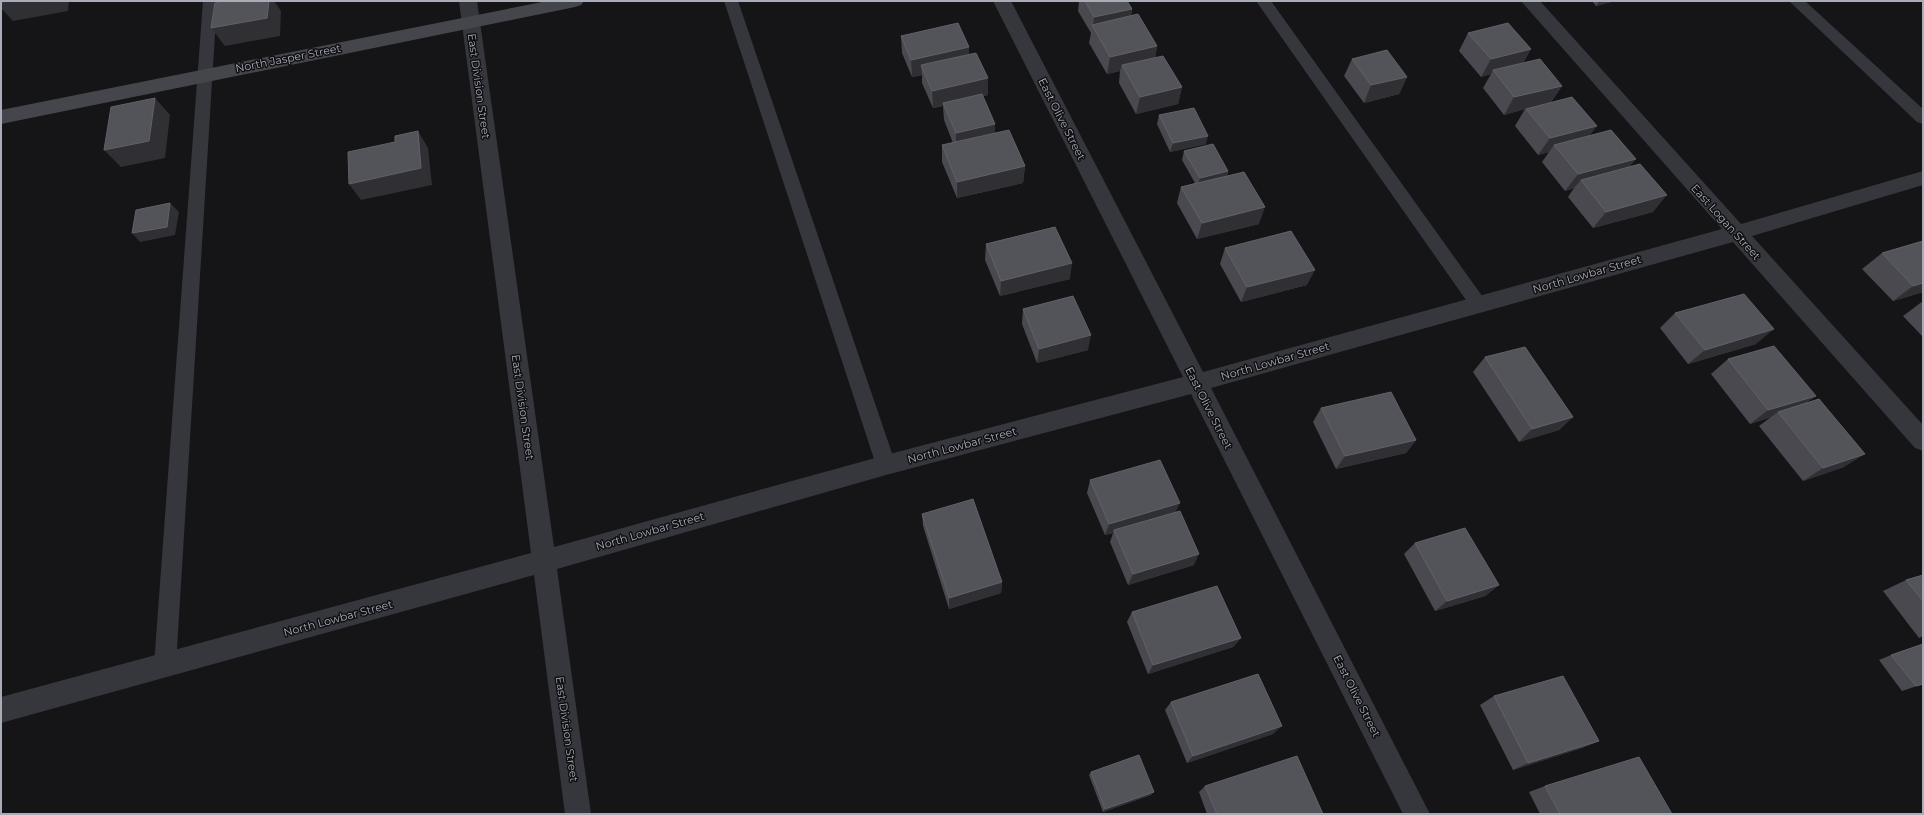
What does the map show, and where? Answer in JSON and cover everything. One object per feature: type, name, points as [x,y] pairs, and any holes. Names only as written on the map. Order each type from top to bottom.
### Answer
[{"type":"street","name":"North Jasper Street","points":[[1,117],[206,75],[469,11],[575,1]]},
{"type":"street","name":"East Olive Street","points":[[1002,1],[1417,814]]},
{"type":"street","name":"East Logan Street","points":[[1530,1],[1923,441]]},
{"type":"street","name":"East Division Street","points":[[469,11],[578,814]]},
{"type":"street","name":"North Lowbar Street","points":[[1,710],[544,561],[886,465],[1197,383],[1736,233],[1923,178]]},
{"type":"lane","points":[[165,665],[210,1]]},
{"type":"lane","points":[[731,1],[886,465]]},
{"type":"lane","points":[[1262,1],[1480,304]]},
{"type":"lane","points":[[1796,1],[1923,118]]},
{"type":"building","points":[[224,1],[269,1],[267,18],[211,28],[215,3]]},
{"type":"building","points":[[1085,1],[1127,1],[1132,9],[1094,17]]},
{"type":"building","points":[[1138,14],[1157,46],[1110,57],[1092,25]]},
{"type":"building","points":[[958,23],[969,47],[911,60],[901,36]]},
{"type":"building","points":[[1508,23],[1531,49],[1491,59],[1468,33]]},
{"type":"building","points":[[1387,50],[1407,77],[1371,85],[1352,59]]},
{"type":"building","points":[[976,53],[988,78],[932,91],[921,65]]},
{"type":"building","points":[[1163,56],[1182,87],[1140,97],[1122,65]]},
{"type":"building","points":[[1540,59],[1562,86],[1514,97],[1493,70]]},
{"type":"building","points":[[982,94],[995,124],[956,133],[943,103]]},
{"type":"building","points":[[1572,97],[1597,126],[1550,138],[1526,109]]},
{"type":"building","points":[[155,98],[149,141],[104,150],[111,107]]},
{"type":"building","points":[[1194,108],[1208,136],[1173,143],[1159,115]]},
{"type":"building","points":[[1009,130],[1025,166],[957,182],[942,145]]},
{"type":"building","points":[[1611,130],[1636,159],[1578,174],[1554,145]]},
{"type":"building","points":[[418,131],[421,168],[349,184],[348,152],[395,142],[395,136]]},
{"type":"building","points":[[1213,144],[1228,171],[1200,178],[1184,151]]},
{"type":"building","points":[[1640,164],[1667,195],[1606,212],[1581,180]]},
{"type":"building","points":[[1244,172],[1265,207],[1202,223],[1181,187]]},
{"type":"building","points":[[170,203],[167,227],[132,233],[136,210]]},
{"type":"building","points":[[1055,227],[1072,263],[1001,281],[986,244]]},
{"type":"building","points":[[1291,231],[1315,270],[1247,287],[1225,248]]},
{"type":"building","points":[[1923,241],[1923,283],[1913,286],[1882,253]]},
{"type":"building","points":[[1744,294],[1774,329],[1705,350],[1675,313]]},
{"type":"building","points":[[1073,296],[1091,335],[1039,349],[1023,309]]},
{"type":"building","points":[[1774,346],[1816,396],[1768,410],[1728,359]]},
{"type":"building","points":[[1525,347],[1573,417],[1532,429],[1485,357]]},
{"type":"building","points":[[1391,392],[1416,440],[1345,456],[1321,408]]},
{"type":"building","points":[[1819,399],[1865,454],[1823,468],[1778,412]]},
{"type":"building","points":[[1160,460],[1180,503],[1109,524],[1090,480]]},
{"type":"building","points":[[973,499],[1002,582],[949,598],[922,514]]},
{"type":"building","points":[[1180,511],[1199,554],[1133,574],[1114,530]]},
{"type":"building","points":[[1465,528],[1499,585],[1447,601],[1415,543]]},
{"type":"building","points":[[1923,575],[1923,601],[1906,580]]},
{"type":"building","points":[[1217,586],[1241,638],[1153,665],[1132,612]]},
{"type":"building","points":[[1923,644],[1923,684],[1916,686],[1891,655]]},
{"type":"building","points":[[1258,674],[1282,726],[1193,756],[1171,702]]},
{"type":"building","points":[[1563,676],[1599,741],[1528,763],[1494,696]]},
{"type":"building","points":[[1139,755],[1154,792],[1105,809],[1091,772]]},
{"type":"building","points":[[1297,756],[1323,814],[1217,814],[1205,786]]},
{"type":"building","points":[[1639,757],[1672,814],[1560,814],[1545,786]]}]
